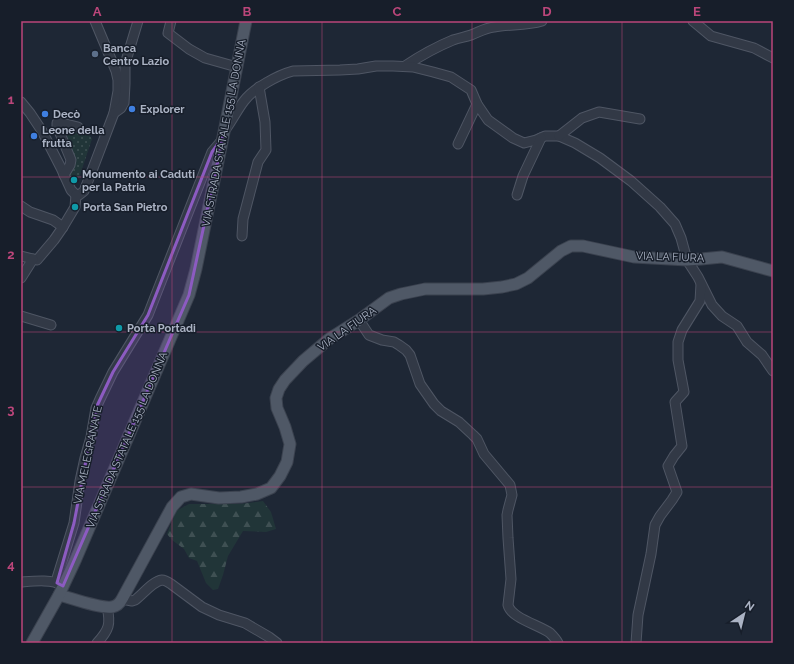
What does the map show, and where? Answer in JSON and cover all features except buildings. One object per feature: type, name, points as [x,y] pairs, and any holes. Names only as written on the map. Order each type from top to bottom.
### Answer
[{"type":"main road","name":"VIA STRADA STATALE 155 LA DONNA","points":[[32,643],[60,588],[76,561],[189,295],[196,269],[246,21]]},
{"type":"main road","name":"VIA LA FIURA","points":[[122,599],[172,506],[181,497],[191,494],[219,498],[241,497],[257,494],[271,488],[288,462],[290,444],[277,408],[276,398],[279,389],[285,380],[303,361],[329,339],[359,320],[389,298],[425,289],[483,289],[516,284],[528,278],[561,251],[571,246],[583,246],[634,257],[687,260],[722,257],[773,271]]},
{"type":"main road","points":[[60,588],[86,603],[107,607],[116,606],[122,599]]},
{"type":"street","points":[[76,195],[82,194],[84,191],[114,113],[118,91],[118,80],[95,21]]},
{"type":"street","points":[[114,113],[121,108],[124,103],[124,64],[138,21]]},
{"type":"street","points":[[171,21],[168,33],[190,49],[205,58],[237,67]]},
{"type":"street","points":[[405,66],[421,55],[435,48],[483,29],[495,26],[533,24],[542,21]]},
{"type":"street","points":[[693,21],[711,36],[754,48],[773,58]]},
{"type":"street","name":"VIA MELEGRANATE","points":[[60,588],[57,578],[74,523],[84,458],[91,437],[96,408],[113,372],[148,314],[212,152],[250,95],[259,87],[293,71],[358,69],[376,66],[413,67],[451,77],[471,90],[477,104],[488,120],[513,138],[524,143],[545,136],[559,136]]},
{"type":"street","points":[[242,236],[243,219],[258,162],[266,150],[265,122],[259,87]]},
{"type":"street","points":[[21,102],[42,131],[71,190],[76,195]]},
{"type":"street","points":[[458,144],[477,104]]},
{"type":"street","points":[[640,119],[599,112],[582,118],[559,136],[575,143],[600,158],[631,181],[656,203],[675,224],[681,238],[687,260],[712,305],[722,316],[737,326],[747,342],[762,355],[773,371]]},
{"type":"street","points":[[64,175],[70,165],[71,160],[57,123],[78,127]]},
{"type":"street","points":[[518,195],[523,176],[541,138]]},
{"type":"street","points":[[21,256],[37,260],[63,226],[74,207],[76,195]]},
{"type":"street","points":[[21,206],[30,212],[53,220],[63,226]]},
{"type":"street","points":[[21,278],[33,259]]},
{"type":"street","points":[[636,643],[638,616],[651,554],[655,525],[677,492],[668,466],[682,446],[675,402],[684,392],[678,360],[678,342],[682,330],[700,301],[701,283]]},
{"type":"street","points":[[21,316],[51,325]]},
{"type":"street","points":[[359,320],[369,334],[382,340],[394,342],[406,350],[410,355],[420,384],[434,404],[441,411],[459,422],[477,439],[484,454],[510,485],[512,495],[507,515],[511,579],[508,605],[513,613],[549,632],[558,643]]},
{"type":"street","points":[[122,599],[132,601],[135,600],[155,583],[161,580],[166,581],[202,608],[245,623],[269,637],[276,643]]},
{"type":"street","points":[[21,582],[42,581],[60,588]]},
{"type":"street","points":[[97,643],[105,635],[109,625],[107,607]]},
{"type":"highlighted area","points":[[223,137],[189,295],[63,586],[57,583],[74,523],[96,408],[113,372],[148,315],[212,152]]},
{"type":"green space","points":[[82,123],[92,139],[77,184],[73,185],[67,177],[69,159],[54,125],[79,133]]},
{"type":"green space","points":[[263,501],[271,512],[276,529],[266,532],[243,531],[228,556],[218,589],[213,590],[206,583],[197,561],[189,558],[184,549],[167,534],[176,511],[189,504],[240,504]]},
{"type":"place","name":"Banca Centro Lazio","points":[[95,54]]},
{"type":"place","name":"Explorer","points":[[132,109]]},
{"type":"place","name":"Decò","points":[[45,114]]},
{"type":"place","name":"Leone della frutta","points":[[34,136]]},
{"type":"place","name":"Monumento ai Caduti per la Patria","points":[[74,180]]},
{"type":"place","name":"Porta San Pietro","points":[[75,207]]},
{"type":"place","name":"Porta Portadi","points":[[119,328]]}]
